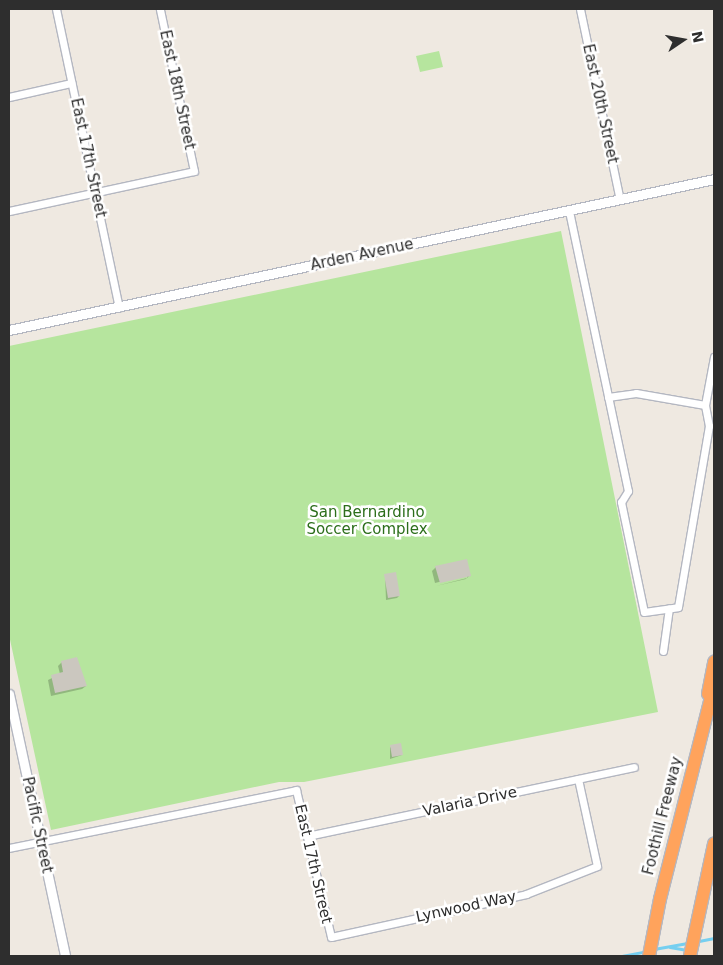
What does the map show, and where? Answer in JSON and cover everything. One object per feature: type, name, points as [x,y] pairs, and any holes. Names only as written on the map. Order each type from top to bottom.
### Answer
[{"type":"highway","points":[[697,748],[714,662]]},
{"type":"highway","name":"Foothill Freeway","points":[[649,956],[660,899],[714,686]]},
{"type":"highway","points":[[690,956],[714,844]]},
{"type":"street","name":"East 17th Street","points":[[56,9],[119,307]]},
{"type":"street","name":"East 18th Street","points":[[96,193],[194,171],[160,9]]},
{"type":"street","name":"East 20th Street","points":[[580,9],[620,200]]},
{"type":"street","points":[[9,97],[71,83]]},
{"type":"street","name":"Arden Avenue","points":[[9,330],[714,179]]},
{"type":"street","points":[[9,211],[96,193]]},
{"type":"street","points":[[569,211],[628,491],[621,502],[644,612],[678,607],[709,426],[704,405],[714,357]]},
{"type":"street","points":[[608,397],[636,393],[704,405]]},
{"type":"street","points":[[663,651],[669,608]]},
{"type":"street","name":"Pacific Street","points":[[9,694],[65,956]]},
{"type":"street","name":"Valaria Drive","points":[[307,836],[634,767]]},
{"type":"street","name":"Lynwood Way","points":[[331,937],[526,894],[597,866],[578,779]]},
{"type":"street","name":"East 17th Street","points":[[40,841],[296,790],[331,937]]},
{"type":"street","points":[[9,848],[40,841]]},
{"type":"green space","points":[[439,51],[443,67],[420,72],[416,56]]},
{"type":"green space","name":"San Bernardino Soccer Complex","points":[[561,231],[658,712],[304,782],[279,782],[51,830],[9,635],[9,346]]},
{"type":"building","points":[[467,559],[471,576],[440,583],[435,566]]},
{"type":"building","points":[[396,572],[400,596],[388,598],[384,574]]},
{"type":"building","points":[[77,657],[87,686],[55,693],[51,675],[63,672],[61,661]]},
{"type":"building","points":[[401,743],[403,755],[392,757],[390,745]]},
{"type":"waterway","points":[[699,941],[714,938]]},
{"type":"waterway","points":[[654,949],[688,943]]},
{"type":"waterway","points":[[670,947],[687,950]]},
{"type":"waterway","points":[[622,956],[647,951]]}]
